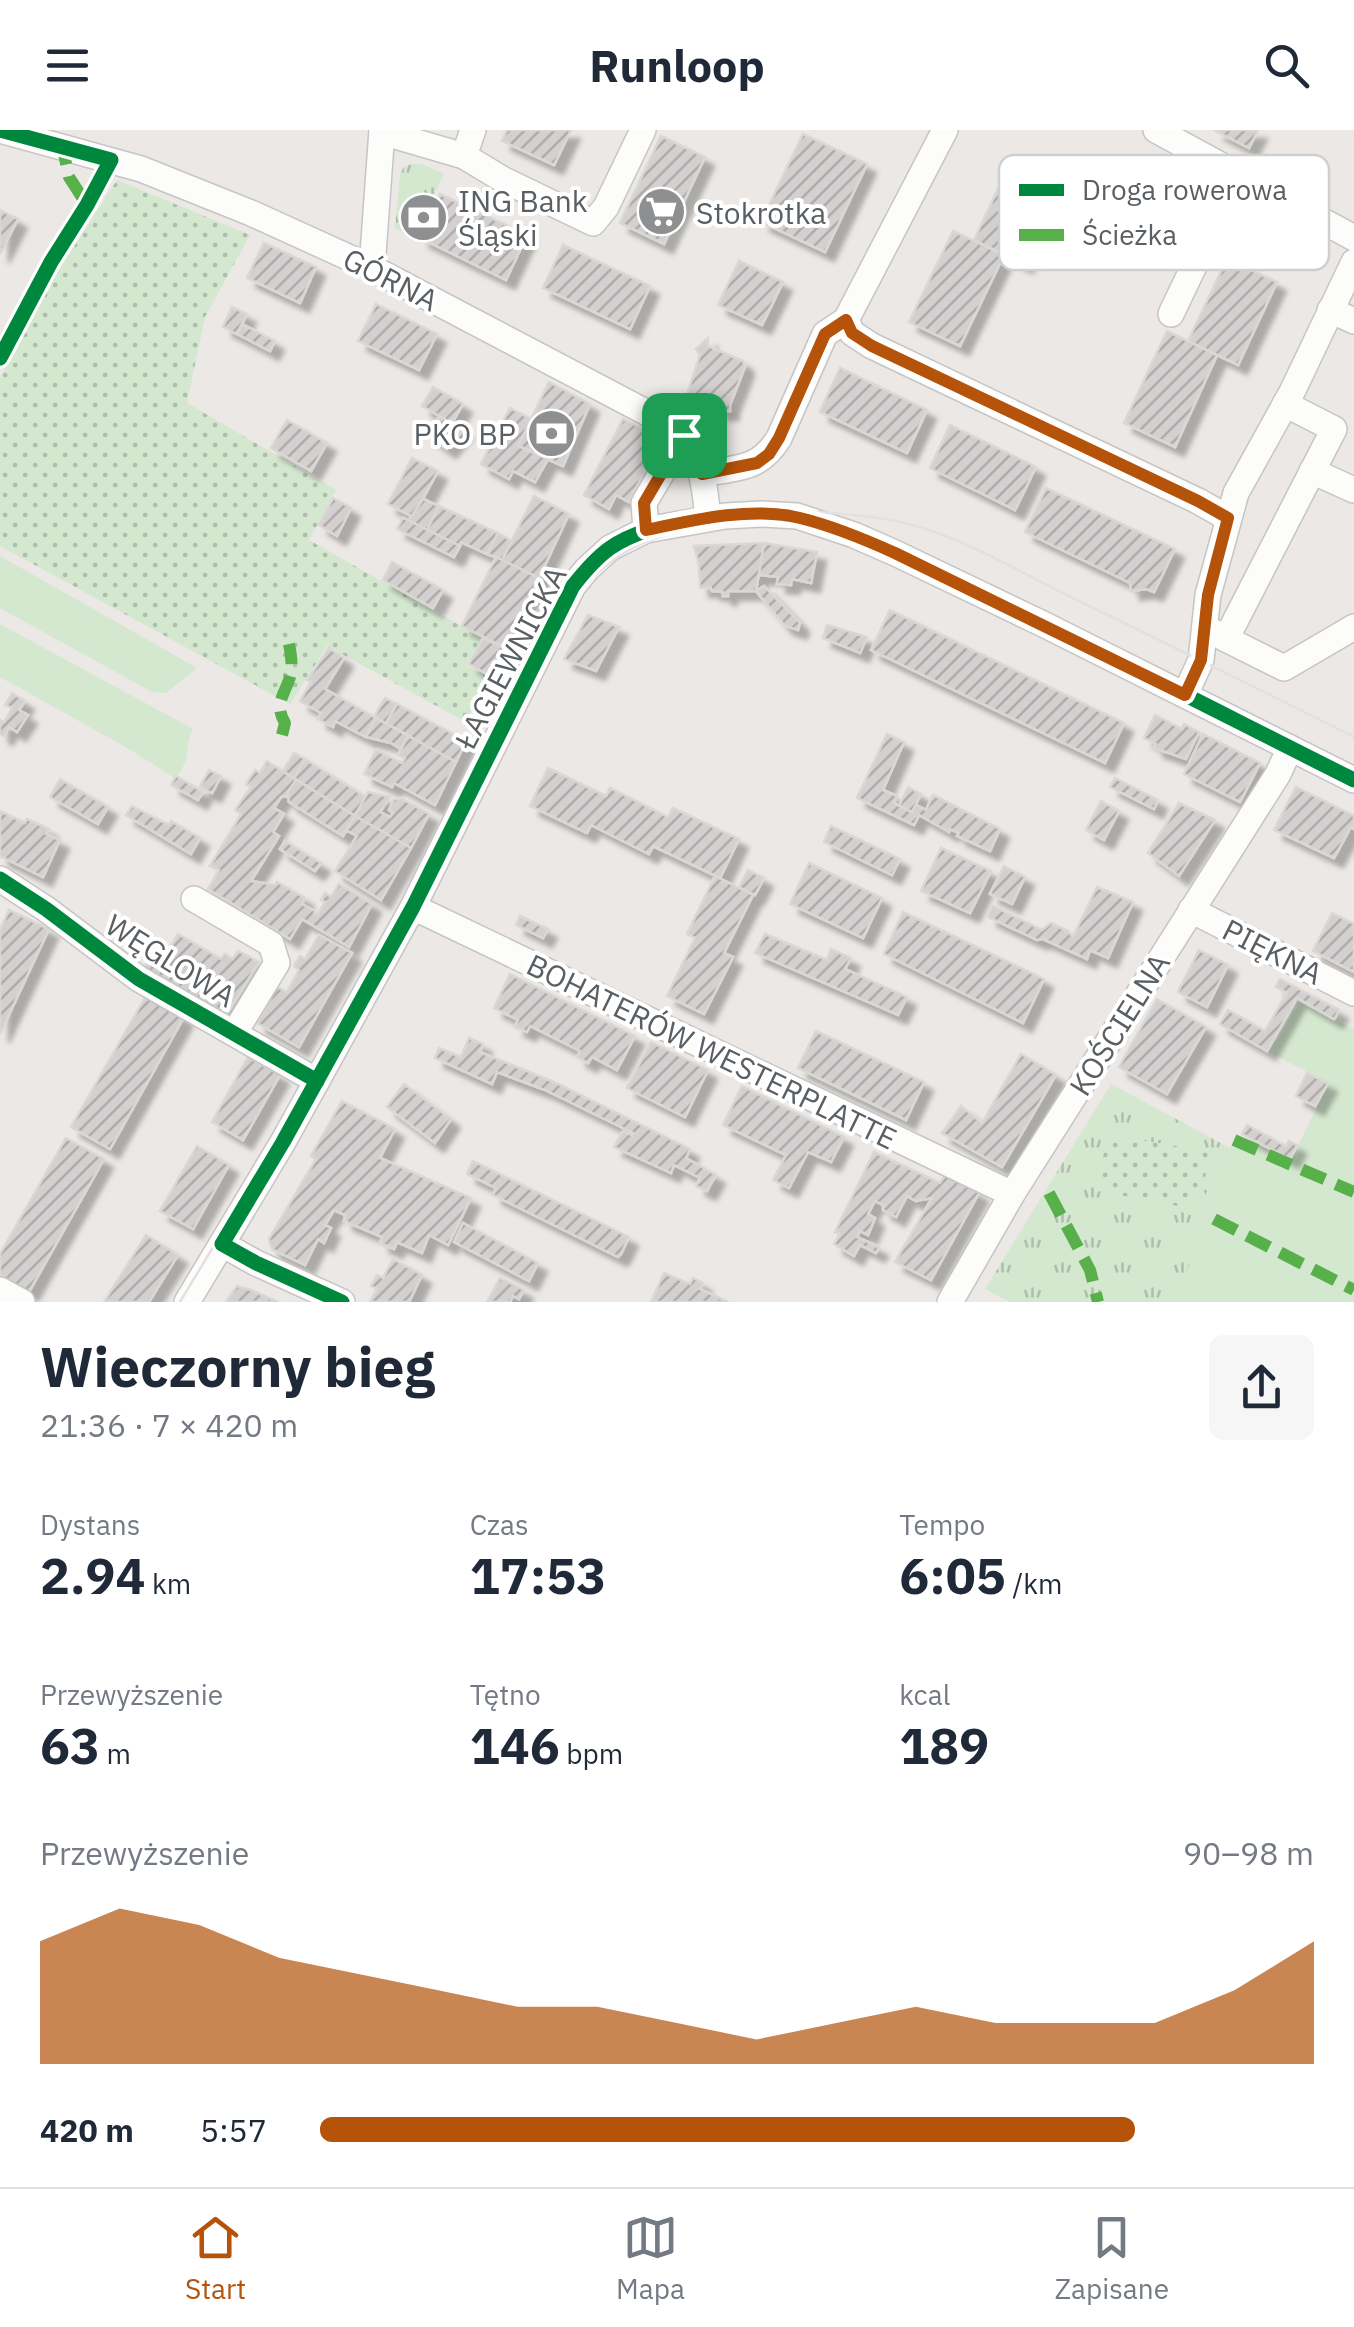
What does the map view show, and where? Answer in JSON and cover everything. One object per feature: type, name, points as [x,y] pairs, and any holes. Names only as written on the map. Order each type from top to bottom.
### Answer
[{"type":"street","name":"GÓRNA","points":[[0,130],[141,169],[251,214],[372,268],[674,426],[684,435]]},
{"type":"street","points":[[464,156],[474,130]]},
{"type":"street","points":[[372,268],[382,131],[464,156],[593,223],[606,207],[643,130]]},
{"type":"street","points":[[702,474],[757,463],[769,454],[825,334],[846,320],[945,130]]},
{"type":"street","points":[[1156,130],[1203,155]]},
{"type":"street","points":[[1329,224],[1354,238]]},
{"type":"street","points":[[1216,634],[1208,595],[1236,494],[1285,404],[1342,316],[1354,262]]},
{"type":"street","points":[[1171,314],[1192,270]]},
{"type":"street","points":[[846,320],[852,333],[872,346],[1228,518]]},
{"type":"street","points":[[1185,695],[1201,660],[1334,429],[1285,404]]},
{"type":"street","points":[[646,530],[644,503],[684,435],[697,454],[708,518]]},
{"type":"street","points":[[1312,471],[1354,490]]},
{"type":"street","name":"ŁAGIEWNICKA","points":[[187,1302],[318,1081],[413,906],[574,586],[610,548],[646,530],[708,518],[762,514],[797,516],[854,534],[1354,780]]},
{"type":"street","points":[[1216,634],[1284,668],[1354,627]]},
{"type":"street","name":"KOŚCIELNA","points":[[950,1302],[1012,1194],[1278,774],[1290,748]]},
{"type":"street","name":"WĘGLOWA","points":[[2,885],[46,908],[139,979],[318,1081]]},
{"type":"street","points":[[194,898],[271,944],[277,964],[235,1032]]},
{"type":"street","name":"BOHATERÓW WESTERPLATTE","points":[[413,906],[1012,1194]]},
{"type":"street","name":"PIĘKNA","points":[[1192,910],[1354,993]]},
{"type":"street","points":[[222,1244],[256,1264],[342,1302]]},
{"type":"street","points":[[0,1290],[22,1302]]},
{"type":"green space","points":[[410,164],[421,164],[444,174],[413,236],[395,228],[400,175]]},
{"type":"green space","points":[[117,180],[250,235],[205,317],[187,403],[336,490],[309,540],[482,638],[466,665],[490,678],[466,722],[327,646],[290,704],[0,546],[0,378],[52,281]]},
{"type":"green space","points":[[0,556],[197,668],[166,693],[152,692],[0,608]]},
{"type":"green space","points":[[0,624],[193,729],[184,765],[175,778],[0,677]]},
{"type":"green space","points":[[1298,1002],[1354,1029],[1354,1302],[1196,1302],[1176,1292],[1210,1224],[1231,1234],[1237,1225],[1200,1205],[1237,1135],[1291,1160],[1329,1083],[1269,1052]]},
{"type":"green space","points":[[1111,1084],[1230,1148],[1200,1205],[1237,1224],[1232,1235],[1176,1291],[1196,1302],[1010,1302],[985,1289]]},
{"type":"green space","points":[[1107,1135],[1209,1151],[1204,1187],[1189,1208],[1097,1191]]},
{"type":"building","points":[[507,130],[571,130],[554,165],[502,141]]},
{"type":"building","points":[[1214,130],[1258,130],[1249,148]]},
{"type":"building","points":[[803,134],[867,164],[825,252],[761,222]]},
{"type":"building","points":[[661,136],[705,157],[664,244],[620,223]]},
{"type":"building","points":[[999,187],[999,252],[974,240]]},
{"type":"building","points":[[440,194],[527,235],[506,280],[420,238]]},
{"type":"building","points":[[0,210],[18,219],[0,254]]},
{"type":"building","points":[[953,231],[999,253],[999,265],[960,346],[909,322]]},
{"type":"building","points":[[264,243],[316,267],[300,303],[247,278]]},
{"type":"building","points":[[563,245],[650,286],[630,329],[543,288]]},
{"type":"building","points":[[739,261],[783,282],[762,325],[718,305]]},
{"type":"building","points":[[1222,270],[1251,270],[1277,282],[1238,365],[1188,341]]},
{"type":"building","points":[[376,304],[437,334],[419,370],[358,341]]},
{"type":"building","points":[[232,307],[247,314],[237,334],[223,327]]},
{"type":"building","points":[[242,324],[275,341],[270,351],[237,334]]},
{"type":"building","points":[[1167,331],[1217,355],[1175,447],[1124,423]]},
{"type":"building","points":[[708,338],[708,346],[743,361],[745,367],[730,411],[719,411],[719,405],[687,394],[700,355],[696,349]]},
{"type":"building","points":[[840,368],[927,410],[907,453],[820,412]]},
{"type":"building","name":"PKO BP","points":[[549,382],[590,404],[563,466],[518,446]]},
{"type":"building","points":[[433,387],[463,404],[452,423],[422,406]]},
{"type":"building","points":[[510,408],[531,419],[518,446],[548,459],[535,482],[513,471],[509,479],[481,464]]},
{"type":"building","points":[[439,416],[463,430],[447,449],[429,436]]},
{"type":"building","points":[[623,419],[661,438],[629,502],[616,495],[609,509],[584,495]]},
{"type":"building","points":[[287,420],[327,443],[311,471],[271,448]]},
{"type":"building","points":[[950,425],[1036,467],[1015,510],[930,468]]},
{"type":"building","points":[[412,458],[438,471],[413,517],[388,504]]},
{"type":"building","points":[[1046,488],[1175,549],[1154,592],[1131,591],[1130,583],[1025,532]]},
{"type":"building","points":[[534,496],[569,514],[539,578],[502,560]]},
{"type":"building","points":[[333,498],[351,508],[337,536],[319,525]]},
{"type":"building","points":[[423,499],[439,506],[427,530],[409,520]]},
{"type":"building","points":[[439,506],[498,533],[487,554],[427,530]]},
{"type":"building","points":[[403,518],[460,546],[454,557],[397,529]]},
{"type":"building","points":[[498,533],[512,541],[502,560],[487,554]]},
{"type":"building","points":[[764,543],[756,591],[728,591],[728,596],[723,596],[723,592],[700,588],[694,546]]},
{"type":"building","points":[[764,543],[817,552],[811,583],[792,579],[791,585],[777,584],[778,577],[759,575]]},
{"type":"building","points":[[496,557],[539,578],[504,647],[462,626]]},
{"type":"building","points":[[392,562],[443,590],[433,608],[383,580]]},
{"type":"building","points":[[764,586],[800,623],[798,630],[785,626],[756,591]]},
{"type":"building","points":[[890,610],[1124,723],[1105,763],[871,650]]},
{"type":"building","points":[[588,615],[619,627],[596,671],[564,659]]},
{"type":"building","points":[[827,625],[867,637],[860,653],[823,638]]},
{"type":"building","points":[[483,638],[504,648],[489,675],[469,664]]},
{"type":"building","points":[[329,648],[344,658],[325,689],[376,718],[366,737],[335,721],[333,727],[318,719],[321,713],[300,701],[311,682],[307,680]]},
{"type":"building","points":[[12,693],[25,701],[19,710],[28,715],[17,732],[9,727],[4,736],[0,734],[0,720],[4,722],[12,708],[5,705]]},
{"type":"building","points":[[385,698],[397,704],[386,723],[374,717]]},
{"type":"building","points":[[397,704],[466,741],[456,762],[386,723]]},
{"type":"building","points":[[1155,715],[1182,729],[1184,724],[1199,732],[1186,759],[1154,748],[1156,744],[1144,738]]},
{"type":"building","points":[[376,718],[408,736],[401,749],[366,737]]},
{"type":"building","points":[[887,734],[904,742],[883,790],[897,796],[894,803],[912,812],[916,805],[926,810],[933,795],[1000,829],[990,851],[919,815],[914,825],[857,798]]},
{"type":"building","points":[[1203,734],[1260,763],[1240,802],[1184,774]]},
{"type":"building","points":[[408,736],[456,762],[435,805],[394,783],[392,787],[364,774],[376,750],[402,763],[405,758],[398,755]]},
{"type":"building","points":[[294,753],[305,759],[294,778],[283,771]]},
{"type":"building","points":[[305,759],[366,797],[355,816],[294,778]]},
{"type":"building","points":[[267,761],[296,780],[288,796],[281,797],[274,808],[284,814],[273,832],[279,836],[251,881],[275,885],[277,882],[305,898],[302,904],[317,915],[325,902],[321,900],[325,893],[331,897],[339,884],[372,904],[349,947],[302,919],[290,939],[208,889],[219,870],[210,866],[241,814],[235,810],[251,787],[246,784]]},
{"type":"building","points":[[548,768],[606,796],[610,788],[668,817],[673,808],[739,839],[720,878],[653,846],[649,854],[591,825],[587,833],[530,806]]},
{"type":"building","points":[[209,770],[221,776],[212,793],[200,787]]},
{"type":"building","points":[[176,776],[203,792],[198,800],[171,785]]},
{"type":"building","points":[[1115,778],[1158,800],[1154,809],[1110,787]]},
{"type":"building","points":[[60,779],[108,807],[98,824],[50,797]]},
{"type":"building","points":[[296,780],[355,816],[343,836],[289,802],[287,793]]},
{"type":"building","points":[[908,787],[921,794],[912,812],[899,806]]},
{"type":"building","points":[[1296,787],[1354,816],[1354,829],[1351,827],[1334,858],[1274,830]]},
{"type":"building","points":[[368,792],[390,797],[380,812],[390,817],[394,799],[402,799],[429,814],[411,848],[355,816]]},
{"type":"building","points":[[1101,801],[1119,811],[1104,840],[1086,830]]},
{"type":"building","points":[[1179,803],[1215,820],[1179,876],[1148,853]]},
{"type":"building","points":[[132,806],[169,825],[171,821],[200,838],[191,854],[126,815]]},
{"type":"building","points":[[0,811],[49,829],[46,834],[60,840],[43,877],[0,856]]},
{"type":"building","points":[[355,816],[411,848],[381,900],[335,871],[357,836],[346,830]]},
{"type":"building","points":[[831,826],[900,859],[892,875],[824,842]]},
{"type":"building","points":[[285,841],[321,863],[315,871],[280,849]]},
{"type":"building","points":[[941,848],[991,871],[970,913],[921,891]]},
{"type":"building","points":[[809,863],[882,898],[863,938],[790,904]]},
{"type":"building","points":[[1004,866],[1025,877],[1012,904],[990,894]]},
{"type":"building","points":[[748,870],[764,878],[755,895],[739,887]]},
{"type":"building","points":[[715,876],[753,895],[724,953],[733,957],[704,1014],[667,996],[695,938],[687,934]]},
{"type":"building","points":[[1097,887],[1133,902],[1108,958],[1090,950],[1087,959],[988,917],[993,906],[1042,930],[1051,923],[1073,937]]},
{"type":"building","points":[[9,910],[49,929],[0,1034],[0,930]]},
{"type":"building","points":[[903,912],[1044,979],[1023,1023],[884,954]]},
{"type":"building","points":[[1332,913],[1354,924],[1354,972],[1313,951]]},
{"type":"building","points":[[520,916],[548,929],[543,938],[516,925]]},
{"type":"building","points":[[178,934],[221,959],[225,954],[233,959],[238,951],[259,962],[227,1014],[144,967],[156,950],[165,956]]},
{"type":"building","points":[[765,934],[827,960],[831,949],[851,958],[845,969],[907,997],[898,1015],[755,953]]},
{"type":"building","points":[[319,935],[352,953],[299,1047],[257,1023],[277,987],[287,992],[299,970],[294,966],[300,956],[305,959]]},
{"type":"building","points":[[1199,950],[1228,965],[1207,1007],[1178,992]]},
{"type":"building","points":[[510,974],[635,1036],[617,1070],[592,1057],[588,1063],[577,1057],[580,1051],[530,1026],[527,1032],[515,1027],[518,1020],[494,1008]]},
{"type":"building","points":[[1280,979],[1339,1010],[1334,1019],[1297,998],[1267,1051],[1220,1024],[1228,1010],[1265,1031],[1287,993],[1276,987]]},
{"type":"building","points":[[146,996],[184,1017],[110,1149],[71,1127]]},
{"type":"building","points":[[1157,999],[1206,1027],[1167,1094],[1119,1067]]},
{"type":"building","points":[[816,1031],[924,1082],[906,1120],[798,1068]]},
{"type":"building","points":[[469,1038],[483,1044],[480,1052],[554,1082],[690,1149],[686,1158],[716,1175],[707,1191],[696,1186],[700,1178],[674,1165],[671,1173],[614,1147],[623,1131],[633,1133],[545,1090],[497,1072],[492,1084],[435,1058],[439,1048],[461,1057]]},
{"type":"building","points":[[651,1042],[708,1070],[685,1117],[627,1088]]},
{"type":"building","points":[[1021,1054],[1056,1075],[1002,1167],[942,1133],[961,1106],[982,1123]]},
{"type":"building","points":[[248,1057],[280,1075],[243,1140],[212,1122]]},
{"type":"building","points":[[1307,1073],[1328,1083],[1315,1106],[1296,1096]]},
{"type":"building","points":[[404,1084],[451,1119],[435,1143],[387,1107]]},
{"type":"building","points":[[742,1086],[844,1137],[831,1162],[808,1152],[789,1188],[773,1180],[786,1155],[723,1125]]},
{"type":"building","points":[[342,1101],[395,1129],[380,1158],[471,1198],[448,1245],[429,1235],[422,1253],[397,1242],[394,1249],[380,1243],[382,1237],[344,1221],[345,1215],[334,1210],[325,1225],[331,1228],[324,1243],[318,1239],[305,1265],[272,1249],[269,1239],[316,1159],[311,1156]]},
{"type":"building","points":[[1247,1125],[1286,1146],[1289,1141],[1297,1145],[1290,1159],[1242,1134]]},
{"type":"building","points":[[66,1138],[104,1159],[29,1292],[0,1275],[0,1254]]},
{"type":"building","points":[[197,1146],[229,1165],[193,1229],[160,1211]]},
{"type":"building","points":[[874,1152],[940,1183],[946,1174],[979,1193],[931,1280],[895,1262],[932,1198],[916,1201],[907,1196],[896,1217],[875,1201],[868,1214],[875,1218],[868,1235],[860,1231],[857,1237],[879,1247],[876,1253],[860,1245],[854,1256],[834,1244],[840,1234],[835,1232]]},
{"type":"building","points":[[473,1161],[629,1237],[621,1254],[618,1257],[493,1195],[496,1188],[467,1174]]},
{"type":"building","points":[[463,1223],[538,1263],[529,1281],[454,1242]]},
{"type":"building","points":[[146,1235],[178,1255],[149,1302],[104,1302]]},
{"type":"building","points":[[393,1259],[422,1275],[409,1302],[370,1302],[377,1289],[371,1286],[377,1275],[383,1278]]},
{"type":"building","points":[[664,1273],[690,1284],[693,1278],[703,1283],[700,1289],[728,1302],[651,1302]]},
{"type":"building","points":[[500,1278],[524,1290],[519,1299],[513,1296],[510,1302],[487,1302]]},
{"type":"building","points":[[237,1286],[251,1290],[278,1302],[226,1302]]},
{"type":"tram line","points":[[180,1302],[309,1088],[406,910],[573,577],[592,554],[617,536],[664,519],[715,511],[845,514],[910,524],[981,552],[1354,737]]},
{"type":"tram line","points":[[569,608],[592,579],[619,556],[650,540],[686,530]]},
{"type":"marked path","points":[[61,140],[69,177],[87,205]]},
{"type":"marked path","points":[[282,735],[285,723],[280,705],[290,677],[289,644]]},
{"type":"marked path","points":[[1234,1140],[1354,1192]]},
{"type":"marked path","points":[[1049,1193],[1090,1270],[1098,1302]]},
{"type":"marked path","points":[[1214,1219],[1354,1290]]},
{"type":"cycle path","points":[[0,130],[111,160],[0,358]]},
{"type":"cycle path","points":[[342,1302],[222,1244],[413,907],[573,586],[600,556],[628,538],[674,523],[726,515],[795,516],[825,525],[878,545],[1013,609],[1354,780]]},
{"type":"cycle path","points":[[0,879],[139,979],[317,1081]]},
{"type":"place","name":"Stokrotka","points":[[661,212]]},
{"type":"place","name":"ING Bank Śląski","points":[[423,217]]},
{"type":"place","name":"PKO BP","points":[[551,433]]},
{"type":"route","points":[[846,320],[852,333],[872,346],[1198,501],[1228,518],[1208,595],[1201,660],[1185,695],[854,534],[797,516],[725,516],[646,530],[644,503],[684,435],[697,454],[702,474],[757,463],[769,454],[779,438],[825,334],[846,320]]}]
